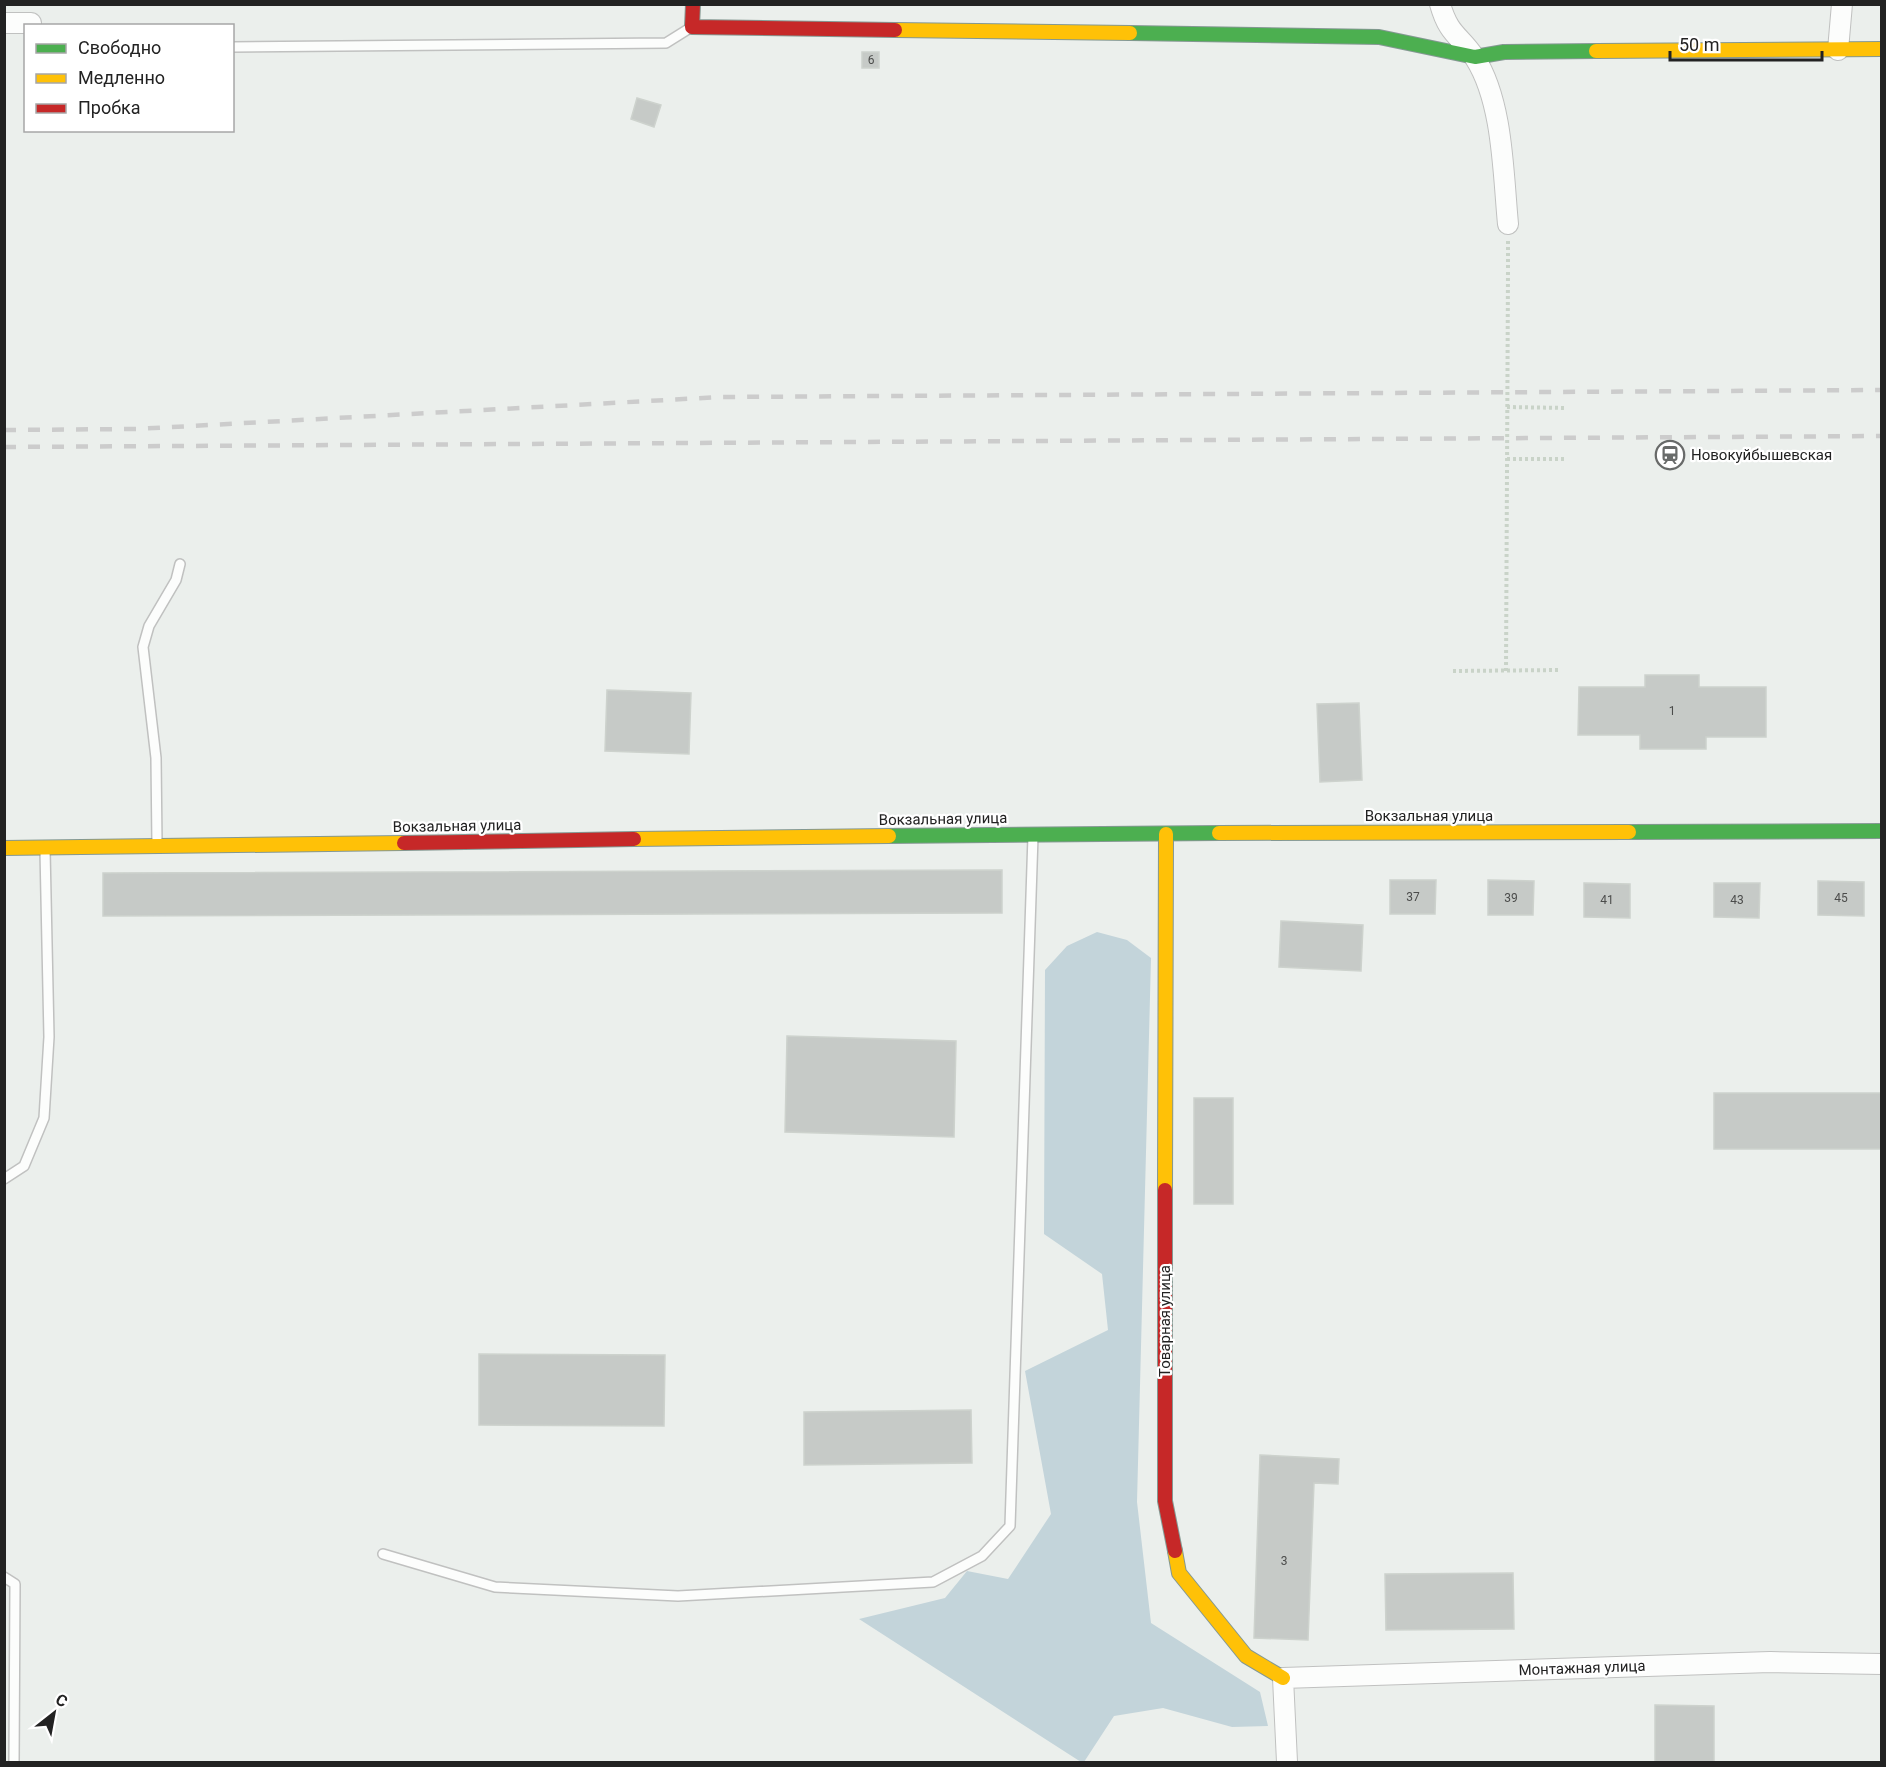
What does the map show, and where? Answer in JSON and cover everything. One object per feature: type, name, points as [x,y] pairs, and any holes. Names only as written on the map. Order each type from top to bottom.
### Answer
[{"type":"street","points":[[693,4],[692,27],[1379,37],[1475,57],[1504,52],[1881,49]]},
{"type":"street","points":[[1440,4],[1451,32],[1475,57],[1497,113],[1508,224]]},
{"type":"street","points":[[1838,50],[1842,4]]},
{"type":"street","points":[[4,23],[31,23]]},
{"type":"street","name":"Вокзальная улица","points":[[4,848],[1033,834],[1881,831]]},
{"type":"street","name":"Товарная улица","points":[[1166,834],[1165,1501],[1179,1573],[1246,1656],[1283,1678]]},
{"type":"street","name":"Монтажная улица","points":[[1283,1678],[1770,1662],[1881,1664]]},
{"type":"street","points":[[1283,1678],[1287,1762]]},
{"type":"lane","points":[[234,47],[666,43],[692,27]]},
{"type":"lane","points":[[157,846],[156,758],[143,647],[149,626],[176,580],[180,564]]},
{"type":"lane","points":[[383,1554],[495,1587],[678,1596],[933,1582],[982,1556],[1010,1526],[1033,834]]},
{"type":"lane","points":[[4,1179],[24,1166],[44,1118],[49,1037],[45,848]]},
{"type":"lane","points":[[4,1577],[15,1584],[14,1762]]},
{"type":"lane","points":[[4,1631],[15,1631]]},
{"type":"path","points":[[1506,671],[1508,224]]},
{"type":"path","points":[[1508,407],[1567,408]]},
{"type":"path","points":[[1508,459],[1565,459]]},
{"type":"path","points":[[1453,671],[1561,670]]},
{"type":"shaded area","points":[[1097,932],[1127,940],[1151,958],[1137,1502],[1151,1623],[1260,1692],[1268,1726],[1232,1727],[1163,1708],[1114,1716],[1084,1762],[1081,1762],[859,1619],[945,1598],[967,1571],[1008,1579],[1051,1514],[1025,1371],[1108,1330],[1102,1274],[1044,1234],[1045,970],[1067,946]]},
{"type":"building","points":[[862,52],[879,52],[879,68],[862,68]]},
{"type":"building","points":[[637,98],[661,105],[654,127],[631,119]]},
{"type":"building","points":[[1645,675],[1699,675],[1699,687],[1766,687],[1766,737],[1706,737],[1706,749],[1640,749],[1640,735],[1578,735],[1579,687],[1645,687]]},
{"type":"building","points":[[607,690],[691,693],[689,754],[605,751]]},
{"type":"building","points":[[1359,703],[1362,780],[1320,782],[1317,704]]},
{"type":"building","points":[[1002,870],[1002,913],[103,916],[103,873]]},
{"type":"building","points":[[1390,880],[1436,880],[1435,914],[1390,914]]},
{"type":"building","points":[[1488,880],[1534,881],[1533,915],[1488,915]]},
{"type":"building","points":[[1818,881],[1864,882],[1864,916],[1818,915]]},
{"type":"building","points":[[1584,883],[1630,884],[1630,918],[1584,917]]},
{"type":"building","points":[[1714,883],[1760,883],[1759,918],[1714,917]]},
{"type":"building","points":[[1281,921],[1363,925],[1361,971],[1279,967]]},
{"type":"building","points":[[787,1036],[956,1041],[954,1137],[785,1132]]},
{"type":"building","points":[[1714,1093],[1881,1093],[1881,1149],[1714,1149]]},
{"type":"building","points":[[1194,1098],[1233,1098],[1233,1204],[1194,1204]]},
{"type":"building","points":[[479,1354],[665,1355],[664,1426],[479,1425]]},
{"type":"building","points":[[971,1410],[972,1463],[804,1465],[804,1412]]},
{"type":"building","points":[[1260,1455],[1339,1459],[1338,1484],[1314,1483],[1308,1640],[1254,1638]]},
{"type":"building","points":[[1513,1573],[1514,1629],[1386,1630],[1385,1574]]},
{"type":"building","points":[[1655,1705],[1714,1706],[1714,1762],[1655,1762]]},
{"type":"railway","points":[[4,430],[136,429],[721,397],[1882,390]]},
{"type":"railway","points":[[4,447],[1882,436]]},
{"type":"traffic: fast","points":[[1130,33],[1379,37],[1475,57],[1504,52],[1596,51]]},
{"type":"traffic: fast","points":[[1629,832],[1882,831]]},
{"type":"traffic: fast","points":[[889,836],[1219,833]]},
{"type":"traffic: slow","points":[[895,30],[1130,33]]},
{"type":"traffic: slow","points":[[1596,51],[1882,49]]},
{"type":"traffic: slow","points":[[1219,833],[1629,832]]},
{"type":"traffic: slow","points":[[1165,1190],[1166,834]]},
{"type":"traffic: slow","points":[[634,839],[889,836]]},
{"type":"traffic: slow","points":[[4,848],[404,843]]},
{"type":"traffic: slow","points":[[1175,1551],[1179,1573],[1246,1656],[1283,1678]]},
{"type":"traffic: jam","points":[[693,4],[692,27],[895,30]]},
{"type":"traffic: jam","points":[[404,843],[634,839]]},
{"type":"traffic: jam","points":[[1165,1190],[1165,1501],[1175,1551]]},
{"type":"place","name":"Новокуйбышевская","points":[[1670,455]]}]
